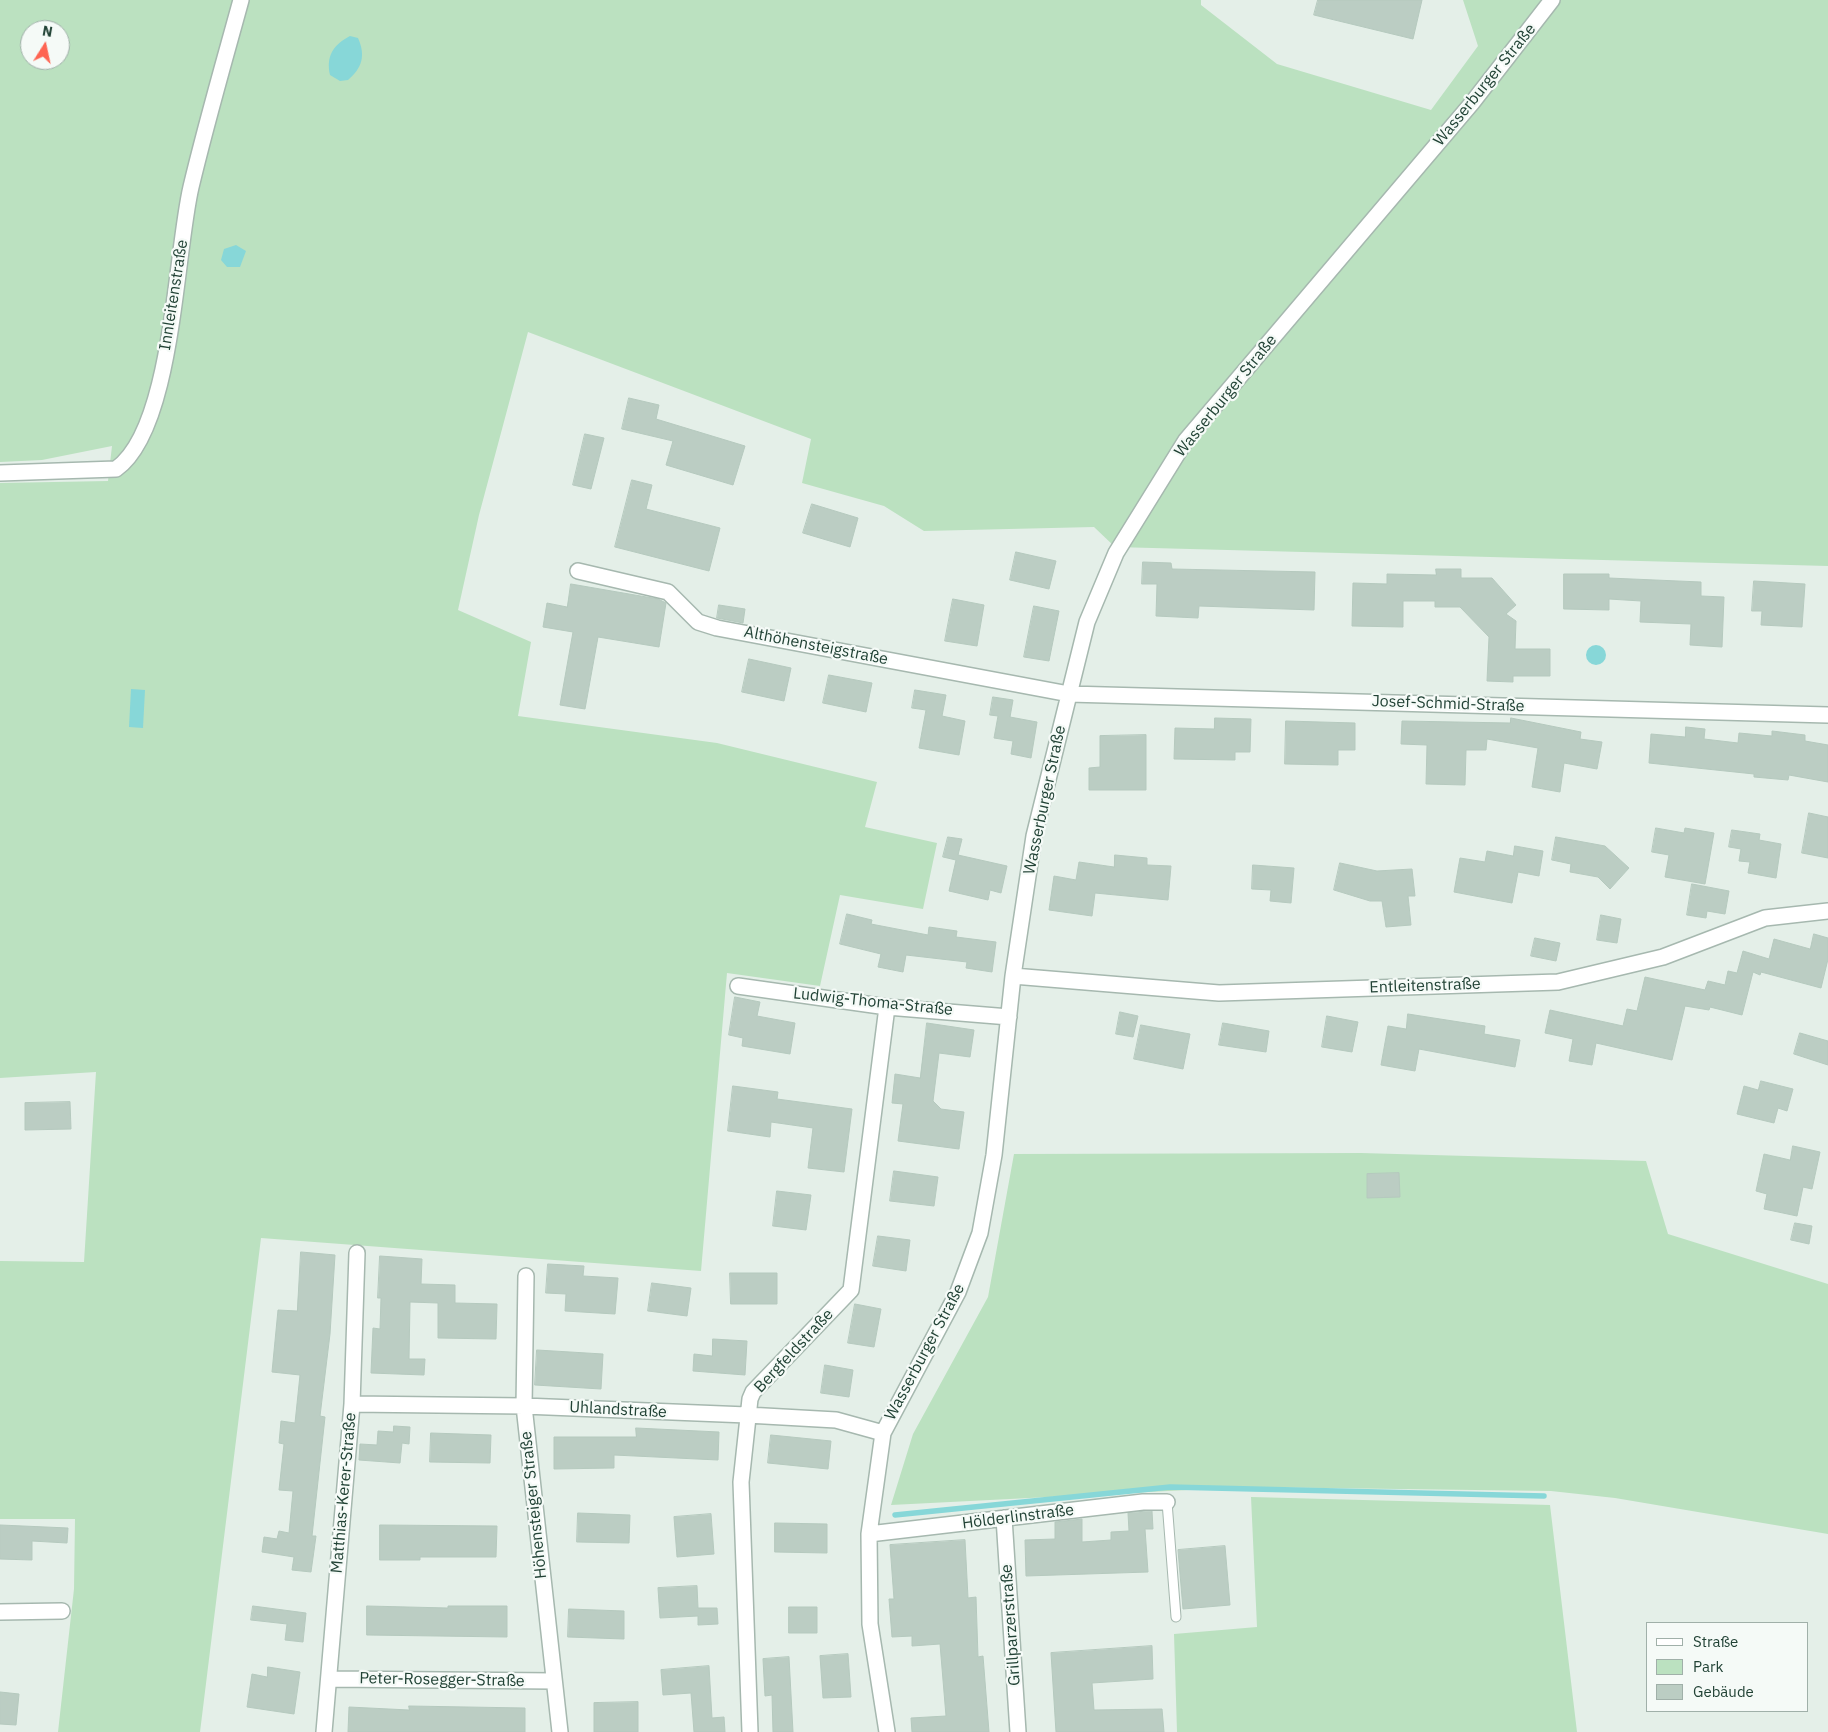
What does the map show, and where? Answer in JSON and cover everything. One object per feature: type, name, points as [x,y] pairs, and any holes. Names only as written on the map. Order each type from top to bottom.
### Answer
[{"type":"street","name":"Innleitenstraße","points":[[0,473],[116,469],[126,461],[136,448],[152,410],[169,337],[190,189],[241,0]]},
{"type":"street","name":"Wasserburger Straße","points":[[887,1732],[870,1624],[869,1534],[883,1433],[958,1292],[980,1233],[994,1155],[1013,976],[1034,836],[1087,622],[1116,553],[1186,440],[1472,103],[1552,0]]},
{"type":"street","name":"Althöhensteigstraße","points":[[578,571],[668,592],[698,622],[717,628],[1069,694]]},
{"type":"street","name":"Josef-Schmid-Straße","points":[[1069,694],[1828,715]]},
{"type":"street","name":"Entleitenstraße","points":[[1013,976],[1219,993],[1558,982],[1663,957],[1764,918],[1828,911]]},
{"type":"street","name":"Ludwig-Thoma-Straße","points":[[738,986],[888,1006],[1009,1017]]},
{"type":"street","name":"Bergfeldstraße","points":[[750,1732],[741,1482],[747,1415],[753,1392],[851,1290],[888,1006]]},
{"type":"street","name":"Matthias-Kerer-Straße","points":[[324,1732],[352,1404],[357,1254]]},
{"type":"street","name":"Höhensteiger Straße","points":[[526,1276],[524,1406],[534,1517],[560,1732]]},
{"type":"street","name":"Uhlandstraße","points":[[352,1404],[524,1406],[747,1415],[836,1420],[883,1433]]},
{"type":"street","name":"Hölderlinstraße","points":[[869,1534],[1143,1502],[1167,1502]]},
{"type":"street","name":"Grillparzerstraße","points":[[1004,1518],[1018,1732]]},
{"type":"street","points":[[0,1612],[62,1611]]},
{"type":"street","name":"Peter-Rosegger-Straße","points":[[330,1679],[554,1681]]},
{"type":"lane","points":[[1167,1502],[1176,1617]]},
{"type":"green space","points":[[0,0],[1201,0],[1201,5],[1277,64],[1431,110],[1478,46],[1463,0],[1828,0],[1828,566],[1115,547],[1094,527],[924,531],[884,506],[802,483],[811,439],[528,332],[479,515],[458,610],[531,642],[518,716],[717,743],[877,782],[865,827],[937,843],[923,909],[840,895],[820,986],[727,973],[701,1271],[261,1238],[200,1732],[58,1732],[74,1589],[75,1519],[0,1519],[0,1261],[84,1262],[96,1072],[0,1078],[0,483],[108,481],[112,446],[42,460],[0,462]]},
{"type":"green space","points":[[1361,1153],[1646,1161],[1668,1234],[1828,1284],[1828,1534],[1615,1498],[1551,1491],[1247,1487],[891,1505],[913,1434],[988,1297],[1014,1154]]},
{"type":"green space","points":[[1251,1497],[1550,1505],[1577,1732],[1177,1732],[1174,1634],[1257,1627]]},
{"type":"water","points":[[350,36],[358,38],[362,50],[361,61],[357,71],[348,80],[340,81],[330,75],[330,57],[335,47]]},
{"type":"water","points":[[236,245],[246,251],[240,267],[227,267],[221,260],[224,249]]},
{"type":"water","points":[[1596,645],[1603,648],[1606,655],[1603,662],[1596,665],[1589,662],[1586,655],[1589,648]]},
{"type":"water","points":[[131,689],[145,690],[143,728],[129,727]]},
{"type":"building","points":[[1318,0],[1422,0],[1413,39],[1314,15]]},
{"type":"building","points":[[629,398],[659,405],[656,419],[745,446],[733,485],[666,465],[673,441],[622,429]]},
{"type":"building","points":[[585,434],[604,438],[591,489],[573,485]]},
{"type":"building","points":[[632,480],[652,485],[646,509],[720,528],[709,571],[615,547]]},
{"type":"building","points":[[812,504],[858,518],[850,547],[803,533]]},
{"type":"building","points":[[1016,552],[1056,561],[1049,589],[1010,580]]},
{"type":"building","points":[[1143,562],[1171,563],[1172,569],[1315,572],[1314,610],[1199,606],[1198,618],[1156,616],[1157,584],[1142,584]]},
{"type":"building","points":[[1436,569],[1461,569],[1461,578],[1492,578],[1516,605],[1506,614],[1516,621],[1515,649],[1550,649],[1550,676],[1513,676],[1513,682],[1487,681],[1489,637],[1460,607],[1435,607],[1435,601],[1403,601],[1403,627],[1352,626],[1353,583],[1387,584],[1387,574],[1436,575]]},
{"type":"building","points":[[1564,574],[1609,574],[1609,578],[1701,582],[1701,596],[1724,597],[1722,647],[1690,645],[1691,624],[1640,622],[1641,601],[1609,599],[1609,610],[1564,609]]},
{"type":"building","points":[[1754,581],[1805,584],[1802,627],[1761,625],[1762,611],[1752,611]]},
{"type":"building","points":[[571,584],[658,599],[666,603],[659,647],[598,637],[585,709],[560,705],[573,632],[543,627],[547,603],[567,607]]},
{"type":"building","points":[[953,599],[984,605],[977,646],[945,641]]},
{"type":"building","points":[[719,605],[745,609],[743,623],[717,618]]},
{"type":"building","points":[[1034,606],[1059,611],[1049,661],[1024,657]]},
{"type":"building","points":[[749,659],[791,668],[784,701],[742,692]]},
{"type":"building","points":[[829,675],[872,683],[866,712],[823,703]]},
{"type":"building","points":[[915,690],[946,695],[942,716],[965,721],[959,755],[919,748],[926,710],[912,708]]},
{"type":"building","points":[[993,697],[1013,700],[1010,717],[1037,722],[1031,758],[1011,754],[1013,741],[994,738],[998,716],[990,715]]},
{"type":"building","points":[[1215,718],[1251,719],[1250,752],[1235,752],[1235,760],[1174,759],[1175,728],[1214,729]]},
{"type":"building","points":[[1511,718],[1581,732],[1580,739],[1602,742],[1597,769],[1564,763],[1560,792],[1532,787],[1538,748],[1487,739],[1486,750],[1466,750],[1465,785],[1426,784],[1427,745],[1401,744],[1402,721],[1510,723]]},
{"type":"building","points":[[1286,721],[1355,723],[1355,750],[1338,750],[1338,765],[1285,764]]},
{"type":"building","points":[[1686,727],[1705,729],[1704,739],[1738,743],[1739,733],[1772,736],[1772,731],[1805,735],[1805,741],[1828,745],[1828,782],[1789,775],[1788,780],[1754,777],[1754,774],[1649,763],[1651,734],[1685,737]]},
{"type":"building","points":[[1146,735],[1146,790],[1089,790],[1089,768],[1100,767],[1100,736]]},
{"type":"building","points":[[1809,813],[1828,817],[1828,858],[1802,853]]},
{"type":"building","points":[[1656,828],[1684,833],[1685,828],[1714,833],[1705,884],[1665,877],[1669,855],[1652,852]]},
{"type":"building","points":[[1732,830],[1760,834],[1759,840],[1781,844],[1776,878],[1748,873],[1750,862],[1739,861],[1741,849],[1729,847]]},
{"type":"building","points":[[948,837],[962,839],[958,855],[1007,866],[1001,893],[990,890],[988,900],[949,891],[956,860],[943,857]]},
{"type":"building","points":[[1556,837],[1605,846],[1629,868],[1610,889],[1598,877],[1570,872],[1571,864],[1552,860]]},
{"type":"building","points":[[1515,846],[1543,851],[1539,876],[1518,872],[1512,903],[1454,892],[1460,858],[1485,862],[1487,851],[1513,856]]},
{"type":"building","points":[[1115,855],[1147,858],[1147,865],[1171,866],[1168,900],[1095,893],[1092,916],[1049,910],[1054,876],[1076,880],[1079,862],[1114,867]]},
{"type":"building","points":[[1340,863],[1377,871],[1412,869],[1415,896],[1408,896],[1411,925],[1386,927],[1382,901],[1370,901],[1334,890]]},
{"type":"building","points":[[1253,865],[1294,868],[1291,903],[1270,901],[1271,890],[1252,889]]},
{"type":"building","points":[[1692,884],[1729,891],[1725,914],[1707,911],[1706,918],[1687,915]]},
{"type":"building","points":[[847,914],[872,920],[871,924],[928,935],[929,927],[957,931],[956,937],[996,942],[992,972],[966,968],[967,962],[906,955],[903,972],[878,967],[881,954],[840,944]]},
{"type":"building","points":[[1601,915],[1621,919],[1617,943],[1597,940]]},
{"type":"building","points":[[1814,934],[1828,938],[1828,959],[1821,988],[1761,972],[1760,975],[1753,972],[1742,1015],[1710,1007],[1709,1010],[1685,1006],[1672,1060],[1596,1043],[1592,1065],[1569,1061],[1573,1039],[1545,1033],[1550,1010],[1623,1026],[1627,1009],[1637,1011],[1645,977],[1705,990],[1708,981],[1725,985],[1728,971],[1737,973],[1743,951],[1769,959],[1774,939],[1810,949]]},
{"type":"building","points":[[1535,938],[1560,943],[1556,961],[1531,956]]},
{"type":"building","points":[[735,997],[760,1002],[757,1016],[795,1023],[790,1054],[742,1046],[743,1038],[729,1035]]},
{"type":"building","points":[[1120,1012],[1138,1016],[1133,1037],[1116,1034]]},
{"type":"building","points":[[1408,1014],[1485,1026],[1484,1034],[1520,1040],[1515,1067],[1419,1049],[1415,1071],[1381,1065],[1388,1026],[1406,1029]]},
{"type":"building","points":[[1327,1016],[1358,1022],[1352,1052],[1322,1047]]},
{"type":"building","points":[[927,1023],[974,1030],[970,1057],[939,1053],[933,1101],[941,1109],[964,1112],[959,1149],[898,1141],[903,1104],[892,1103],[895,1074],[920,1078]]},
{"type":"building","points":[[1223,1023],[1269,1031],[1266,1052],[1219,1045]]},
{"type":"building","points":[[1141,1025],[1190,1034],[1183,1069],[1134,1059]]},
{"type":"building","points":[[1800,1033],[1828,1041],[1828,1065],[1794,1054]]},
{"type":"building","points":[[1761,1081],[1793,1089],[1787,1111],[1778,1108],[1774,1123],[1737,1114],[1744,1086],[1758,1090]]},
{"type":"building","points":[[733,1086],[778,1092],[777,1099],[852,1109],[844,1172],[808,1168],[813,1128],[771,1122],[770,1137],[728,1131]]},
{"type":"building","points":[[70,1102],[71,1129],[25,1130],[25,1103]]},
{"type":"building","points":[[1793,1146],[1820,1152],[1812,1189],[1803,1187],[1797,1216],[1764,1209],[1767,1194],[1756,1191],[1764,1154],[1790,1160]]},
{"type":"building","points":[[894,1171],[938,1177],[934,1206],[890,1201]]},
{"type":"building","points":[[1399,1173],[1400,1197],[1367,1198],[1367,1174]]},
{"type":"building","points":[[777,1191],[811,1195],[806,1230],[773,1226]]},
{"type":"building","points":[[1795,1223],[1812,1226],[1809,1244],[1791,1240]]},
{"type":"building","points":[[878,1236],[910,1240],[906,1271],[873,1266]]},
{"type":"building","points":[[301,1252],[335,1255],[330,1334],[320,1416],[325,1417],[312,1536],[316,1536],[311,1572],[292,1570],[294,1557],[262,1552],[264,1537],[277,1539],[279,1531],[289,1533],[293,1491],[279,1490],[284,1444],[279,1443],[281,1421],[295,1423],[300,1375],[272,1372],[278,1310],[297,1311]]},
{"type":"building","points":[[380,1256],[422,1259],[421,1284],[455,1285],[455,1303],[497,1304],[496,1339],[438,1338],[438,1303],[410,1302],[409,1359],[425,1359],[424,1375],[371,1373],[373,1328],[380,1329],[381,1298],[378,1298]]},
{"type":"building","points":[[548,1264],[584,1266],[583,1276],[618,1278],[615,1314],[565,1311],[566,1294],[546,1293]]},
{"type":"building","points":[[730,1273],[777,1273],[777,1304],[731,1304]]},
{"type":"building","points":[[652,1283],[691,1288],[687,1316],[648,1311]]},
{"type":"building","points":[[855,1304],[881,1309],[874,1347],[848,1343]]},
{"type":"building","points":[[713,1339],[747,1341],[745,1375],[693,1371],[694,1354],[712,1356]]},
{"type":"building","points":[[537,1350],[603,1354],[601,1389],[535,1385]]},
{"type":"building","points":[[825,1365],[853,1370],[849,1397],[821,1393]]},
{"type":"building","points":[[394,1426],[410,1427],[409,1444],[402,1443],[400,1463],[359,1460],[360,1444],[377,1445],[378,1431],[393,1432]]},
{"type":"building","points":[[636,1428],[719,1432],[718,1460],[614,1455],[614,1468],[554,1469],[554,1437],[636,1437]]},
{"type":"building","points":[[431,1433],[491,1435],[490,1463],[430,1462]]},
{"type":"building","points":[[771,1435],[831,1441],[828,1469],[768,1463]]},
{"type":"building","points":[[1152,1511],[1153,1529],[1145,1529],[1148,1572],[1026,1576],[1025,1540],[1055,1539],[1055,1522],[1082,1519],[1082,1542],[1111,1540],[1111,1532],[1129,1531],[1128,1513]]},
{"type":"building","points":[[578,1513],[630,1515],[629,1543],[577,1542]]},
{"type":"building","points":[[711,1514],[714,1554],[677,1557],[674,1517]]},
{"type":"building","points":[[775,1523],[827,1524],[827,1553],[775,1552]]},
{"type":"building","points":[[0,1525],[68,1528],[67,1543],[32,1541],[32,1560],[0,1559]]},
{"type":"building","points":[[380,1525],[497,1526],[496,1557],[420,1557],[420,1560],[380,1560]]},
{"type":"building","points":[[965,1540],[968,1598],[976,1597],[978,1657],[983,1656],[989,1732],[912,1732],[911,1718],[946,1716],[940,1644],[912,1646],[912,1636],[892,1637],[889,1599],[894,1599],[890,1545]]},
{"type":"building","points":[[1225,1546],[1230,1605],[1183,1609],[1178,1550]]},
{"type":"building","points":[[697,1586],[698,1608],[717,1608],[718,1624],[698,1625],[698,1616],[660,1618],[658,1588]]},
{"type":"building","points":[[253,1606],[306,1613],[303,1642],[285,1640],[287,1624],[251,1620]]},
{"type":"building","points":[[367,1606],[448,1608],[448,1606],[507,1606],[507,1637],[367,1635]]},
{"type":"building","points":[[789,1607],[817,1607],[817,1633],[789,1633]]},
{"type":"building","points":[[569,1609],[624,1611],[624,1639],[568,1637]]},
{"type":"building","points":[[1152,1646],[1153,1679],[1092,1683],[1094,1710],[1162,1709],[1164,1732],[1056,1732],[1051,1653]]},
{"type":"building","points":[[848,1654],[851,1697],[823,1698],[820,1656]]},
{"type":"building","points":[[789,1657],[793,1732],[773,1732],[772,1695],[765,1696],[763,1659]]},
{"type":"building","points":[[709,1666],[712,1718],[724,1717],[725,1732],[694,1732],[691,1693],[663,1695],[661,1670]]},
{"type":"building","points":[[268,1667],[300,1672],[294,1714],[247,1707],[252,1674],[267,1677]]},
{"type":"building","points":[[0,1692],[19,1694],[16,1725],[0,1724]]},
{"type":"building","points":[[638,1702],[638,1732],[594,1732],[594,1703]]},
{"type":"building","points":[[409,1706],[525,1708],[525,1732],[348,1732],[349,1707],[409,1710]]},
{"type":"waterway","points":[[895,1515],[1170,1487],[1544,1496]]}]
